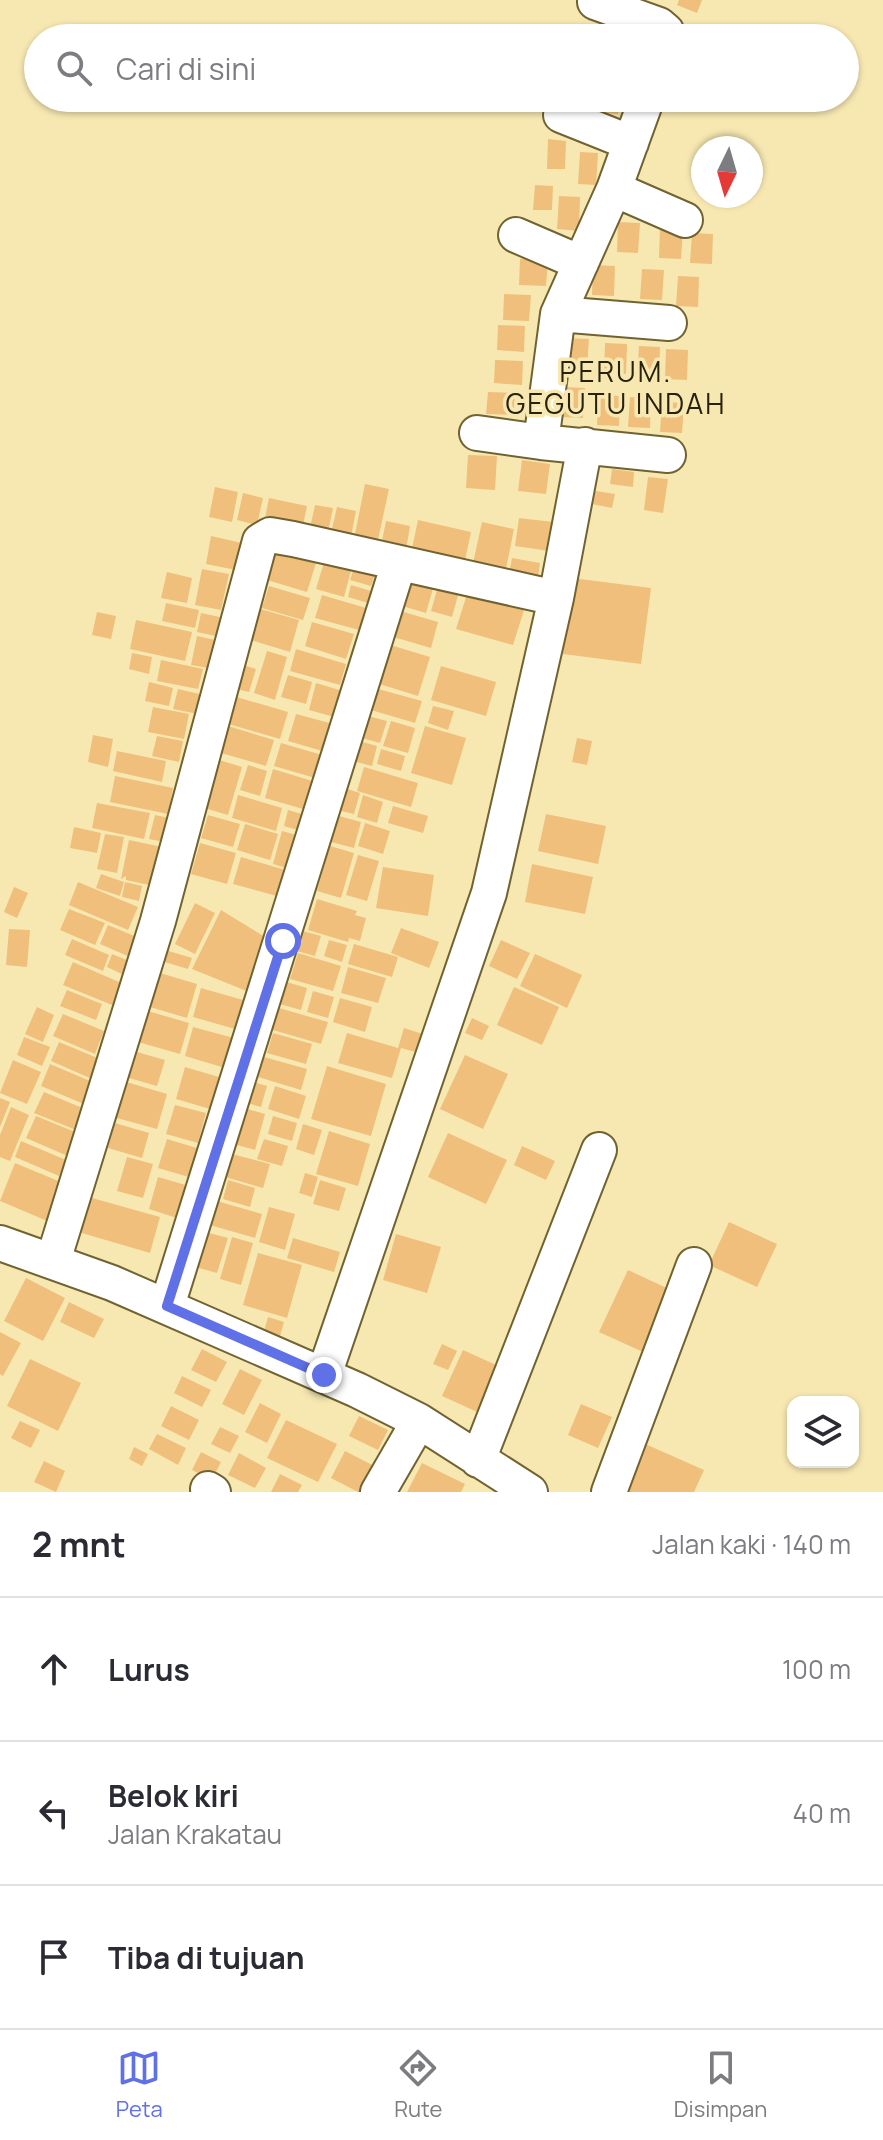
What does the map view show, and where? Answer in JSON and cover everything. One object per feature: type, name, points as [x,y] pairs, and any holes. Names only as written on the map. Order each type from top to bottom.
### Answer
[{"type":"street","points":[[595,2],[656,24]]},
{"type":"street","points":[[541,442],[558,314],[614,189],[642,112]]},
{"type":"street","points":[[561,115],[631,143]]},
{"type":"street","points":[[614,189],[685,220]]},
{"type":"street","points":[[516,235],[581,263]]},
{"type":"street","points":[[558,314],[669,323]]},
{"type":"street","points":[[477,433],[668,455]]},
{"type":"street","points":[[324,1375],[489,893],[556,598],[585,445]]},
{"type":"street","points":[[53,1261],[158,921],[260,541],[270,535],[556,598]]},
{"type":"street","points":[[167,1306],[399,563]]},
{"type":"street","points":[[478,1460],[599,1150]]},
{"type":"street","points":[[0,1243],[167,1306],[324,1375],[419,1421],[530,1492]]},
{"type":"street","points":[[609,1492],[694,1265]]},
{"type":"street","points":[[378,1492],[419,1421]]},
{"type":"building","points":[[679,0],[702,0],[697,13],[677,5]]},
{"type":"building","points":[[548,139],[566,141],[565,169],[547,169]]},
{"type":"building","points":[[580,152],[598,153],[596,185],[578,184]]},
{"type":"building","points":[[535,185],[553,186],[552,210],[533,210]]},
{"type":"building","points":[[559,196],[580,197],[579,231],[557,229]]},
{"type":"building","points":[[618,222],[640,223],[638,253],[617,252]]},
{"type":"building","points":[[660,228],[683,229],[681,259],[659,258]]},
{"type":"building","points":[[692,233],[713,234],[712,264],[690,263]]},
{"type":"building","points":[[520,259],[548,260],[546,286],[519,285]]},
{"type":"building","points":[[593,265],[615,266],[614,296],[592,295]]},
{"type":"building","points":[[642,269],[664,270],[662,300],[640,299]]},
{"type":"building","points":[[678,276],[699,277],[698,307],[676,306]]},
{"type":"building","points":[[504,294],[531,295],[529,321],[503,320]]},
{"type":"building","points":[[498,325],[525,326],[524,352],[497,350]]},
{"type":"building","points":[[567,338],[589,339],[587,369],[566,368]]},
{"type":"building","points":[[605,343],[627,344],[626,374],[604,372]]},
{"type":"building","points":[[639,346],[660,347],[659,377],[637,376]]},
{"type":"building","points":[[666,349],[688,350],[687,380],[665,379]]},
{"type":"building","points":[[495,360],[523,361],[522,385],[494,383]]},
{"type":"building","points":[[563,387],[585,388],[583,418],[561,417]]},
{"type":"building","points":[[488,392],[515,393],[514,415],[486,414]]},
{"type":"building","points":[[598,395],[620,396],[619,426],[597,425]]},
{"type":"building","points":[[630,397],[651,398],[650,428],[628,427]]},
{"type":"building","points":[[662,402],[684,403],[682,433],[660,432]]},
{"type":"building","points":[[468,455],[497,456],[495,490],[466,488]]},
{"type":"building","points":[[522,460],[550,464],[546,494],[518,491]]},
{"type":"building","points":[[612,469],[634,472],[633,487],[610,484]]},
{"type":"building","points":[[648,477],[668,479],[663,513],[644,510]]},
{"type":"building","points":[[365,484],[389,489],[376,549],[353,544]]},
{"type":"building","points":[[215,487],[238,492],[232,522],[209,517]]},
{"type":"building","points":[[590,490],[615,494],[612,508],[587,503]]},
{"type":"building","points":[[243,493],[263,498],[257,525],[237,520]]},
{"type":"building","points":[[269,498],[307,506],[303,525],[265,518]]},
{"type":"building","points":[[315,505],[333,508],[328,532],[310,528]]},
{"type":"building","points":[[337,507],[356,511],[350,542],[330,538]]},
{"type":"building","points":[[519,518],[553,522],[549,551],[515,546]]},
{"type":"building","points":[[418,520],[471,532],[463,570],[410,558]]},
{"type":"building","points":[[386,521],[410,526],[405,556],[380,551]]},
{"type":"building","points":[[482,522],[514,529],[504,579],[471,572]]},
{"type":"building","points":[[211,536],[242,543],[236,570],[206,564]]},
{"type":"building","points":[[275,551],[316,563],[307,592],[267,580]]},
{"type":"building","points":[[512,558],[540,563],[537,584],[508,579]]},
{"type":"building","points":[[325,559],[352,567],[344,597],[316,589]]},
{"type":"building","points":[[356,562],[377,568],[371,586],[350,580]]},
{"type":"building","points":[[202,569],[229,574],[221,610],[195,605]]},
{"type":"building","points":[[167,572],[192,578],[187,603],[161,598]]},
{"type":"building","points":[[407,578],[434,585],[426,613],[399,605]]},
{"type":"building","points":[[572,578],[651,588],[641,664],[563,654]]},
{"type":"building","points":[[351,585],[371,591],[368,603],[348,597]]},
{"type":"building","points":[[269,586],[310,598],[303,620],[262,608]]},
{"type":"building","points":[[438,586],[459,592],[452,617],[431,611]]},
{"type":"building","points":[[467,594],[524,610],[513,645],[456,629]]},
{"type":"building","points":[[322,595],[366,608],[359,630],[315,618]]},
{"type":"building","points":[[166,603],[199,610],[195,628],[162,621]]},
{"type":"building","points":[[257,608],[299,620],[290,652],[247,639]]},
{"type":"building","points":[[390,608],[438,622],[431,648],[383,634]]},
{"type":"building","points":[[97,612],[116,616],[111,639],[92,635]]},
{"type":"building","points":[[201,613],[229,619],[225,638],[197,632]]},
{"type":"building","points":[[136,620],[192,632],[185,661],[130,649]]},
{"type":"building","points":[[312,622],[354,634],[346,659],[305,646]]},
{"type":"building","points":[[197,636],[220,641],[214,669],[191,665]]},
{"type":"building","points":[[387,644],[430,657],[418,696],[376,683]]},
{"type":"building","points":[[296,649],[346,664],[340,685],[290,671]]},
{"type":"building","points":[[267,651],[287,657],[275,700],[254,693]]},
{"type":"building","points":[[132,653],[152,657],[149,674],[129,669]]},
{"type":"building","points":[[161,660],[203,669],[198,689],[157,681]]},
{"type":"building","points":[[243,665],[256,669],[249,692],[236,689]]},
{"type":"building","points":[[441,666],[496,682],[486,716],[431,700]]},
{"type":"building","points":[[288,675],[312,682],[306,704],[281,697]]},
{"type":"building","points":[[149,682],[173,688],[169,706],[145,701]]},
{"type":"building","points":[[316,683],[346,692],[338,718],[309,710]]},
{"type":"building","points":[[178,689],[208,696],[203,715],[173,709]]},
{"type":"building","points":[[378,689],[422,701],[415,723],[371,710]]},
{"type":"building","points":[[233,696],[288,712],[280,739],[225,723]]},
{"type":"building","points":[[433,706],[454,711],[448,730],[428,723]]},
{"type":"building","points":[[153,707],[189,714],[184,739],[148,732]]},
{"type":"building","points":[[296,714],[337,725],[329,753],[288,741]]},
{"type":"building","points":[[368,716],[387,721],[380,743],[362,738]]},
{"type":"building","points":[[391,721],[415,728],[408,753],[383,746]]},
{"type":"building","points":[[228,726],[274,740],[266,766],[221,753]]},
{"type":"building","points":[[425,726],[466,738],[452,785],[411,773]]},
{"type":"building","points":[[93,735],[113,739],[108,767],[88,762]]},
{"type":"building","points":[[157,736],[183,741],[179,762],[152,756]]},
{"type":"building","points":[[577,738],[592,741],[587,765],[572,762]]},
{"type":"building","points":[[359,741],[377,746],[372,766],[353,761]]},
{"type":"building","points":[[281,743],[329,757],[322,780],[274,766]]},
{"type":"building","points":[[381,749],[405,756],[401,771],[377,764]]},
{"type":"building","points":[[117,751],[166,761],[162,782],[113,771]]},
{"type":"building","points":[[216,759],[242,767],[228,815],[201,807]]},
{"type":"building","points":[[248,765],[267,771],[260,796],[240,790]]},
{"type":"building","points":[[364,767],[418,783],[411,807],[357,791]]},
{"type":"building","points":[[273,769],[319,783],[310,811],[265,798]]},
{"type":"building","points":[[115,776],[173,788],[168,814],[110,802]]},
{"type":"building","points":[[347,789],[360,793],[354,814],[341,811]]},
{"type":"building","points":[[238,795],[282,808],[276,831],[232,818]]},
{"type":"building","points":[[363,795],[383,802],[377,823],[357,817]]},
{"type":"building","points":[[97,803],[150,813],[144,839],[92,828]]},
{"type":"building","points":[[393,806],[428,816],[423,833],[388,823]]},
{"type":"building","points":[[288,810],[305,815],[301,831],[284,826]]},
{"type":"building","points":[[546,814],[606,826],[598,864],[538,851]]},
{"type":"building","points":[[155,815],[169,818],[164,842],[149,839]]},
{"type":"building","points":[[208,815],[240,824],[233,847],[201,838]]},
{"type":"building","points":[[339,816],[361,822],[354,848],[331,842]]},
{"type":"building","points":[[365,823],[390,831],[383,854],[358,846]]},
{"type":"building","points":[[245,824],[278,834],[270,860],[237,850]]},
{"type":"building","points":[[74,827],[101,833],[97,853],[70,848]]},
{"type":"building","points":[[282,831],[300,836],[290,869],[273,864]]},
{"type":"building","points":[[105,834],[124,837],[117,873],[97,869]]},
{"type":"building","points":[[129,840],[162,847],[154,886],[126,880],[126,876],[121,879]]},
{"type":"building","points":[[200,843],[236,853],[227,884],[191,874]]},
{"type":"building","points":[[330,846],[354,853],[341,898],[317,891]]},
{"type":"building","points":[[358,855],[379,861],[367,901],[346,895]]},
{"type":"building","points":[[241,857],[285,870],[277,896],[233,884]]},
{"type":"building","points":[[532,864],[593,877],[585,914],[525,902]]},
{"type":"building","points":[[383,867],[434,875],[428,916],[376,908]]},
{"type":"building","points":[[101,874],[124,882],[120,896],[96,888]]},
{"type":"building","points":[[78,882],[138,907],[128,930],[69,905]]},
{"type":"building","points":[[125,882],[142,886],[139,901],[122,897]]},
{"type":"building","points":[[14,887],[28,893],[17,918],[4,912]]},
{"type":"building","points":[[317,899],[357,911],[355,915],[366,918],[360,941],[349,938],[348,942],[308,930]]},
{"type":"building","points":[[195,903],[215,913],[195,954],[175,944]]},
{"type":"building","points":[[69,909],[105,923],[95,945],[60,930]]},
{"type":"building","points":[[221,910],[265,937],[249,992],[192,969]]},
{"type":"building","points":[[108,925],[139,938],[130,957],[100,944]]},
{"type":"building","points":[[401,928],[439,942],[429,968],[391,953]]},
{"type":"building","points":[[9,929],[30,930],[27,967],[6,965]]},
{"type":"building","points":[[299,930],[321,936],[315,956],[293,950]]},
{"type":"building","points":[[72,939],[109,955],[103,971],[65,955]]},
{"type":"building","points":[[329,940],[347,945],[342,962],[324,956]]},
{"type":"building","points":[[501,940],[530,953],[517,979],[489,966]]},
{"type":"building","points":[[354,944],[398,957],[392,977],[348,964]]},
{"type":"building","points":[[162,949],[192,958],[188,969],[158,960]]},
{"type":"building","points":[[298,953],[341,966],[333,991],[290,979]]},
{"type":"building","points":[[112,954],[134,963],[128,977],[107,967]]},
{"type":"building","points":[[535,954],[582,975],[567,1008],[520,986]]},
{"type":"building","points":[[73,962],[126,985],[117,1007],[63,985]]},
{"type":"building","points":[[348,967],[386,978],[378,1003],[341,993]]},
{"type":"building","points":[[160,973],[197,984],[187,1018],[150,1007]]},
{"type":"building","points":[[283,981],[307,988],[301,1010],[276,1003]]},
{"type":"building","points":[[514,987],[559,1007],[542,1045],[497,1025]]},
{"type":"building","points":[[201,988],[243,1000],[235,1029],[193,1017]]},
{"type":"building","points":[[67,990],[102,1004],[96,1020],[60,1006]]},
{"type":"building","points":[[313,991],[334,997],[328,1018],[307,1012]]},
{"type":"building","points":[[340,998],[372,1007],[365,1032],[333,1022]]},
{"type":"building","points":[[272,1006],[328,1022],[321,1044],[266,1028]]},
{"type":"building","points":[[37,1007],[54,1015],[43,1042],[25,1034]]},
{"type":"building","points":[[148,1011],[189,1023],[180,1054],[138,1042]]},
{"type":"building","points":[[63,1014],[104,1031],[95,1054],[53,1036]]},
{"type":"building","points":[[472,1018],[489,1026],[482,1040],[465,1033]]},
{"type":"building","points":[[193,1027],[234,1038],[225,1068],[185,1056]]},
{"type":"building","points":[[404,1028],[429,1036],[423,1054],[401,1048],[392,1078],[338,1063],[347,1033],[398,1048]]},
{"type":"building","points":[[273,1033],[312,1044],[306,1064],[267,1053]]},
{"type":"building","points":[[24,1037],[50,1047],[42,1066],[17,1055]]},
{"type":"building","points":[[59,1042],[100,1059],[92,1079],[51,1061]]},
{"type":"building","points":[[130,1050],[165,1060],[157,1086],[122,1076]]},
{"type":"building","points":[[465,1055],[508,1074],[483,1129],[440,1109]]},
{"type":"building","points":[[264,1057],[307,1069],[301,1090],[258,1077]]},
{"type":"building","points":[[13,1060],[41,1072],[27,1104],[0,1093]]},
{"type":"building","points":[[50,1064],[95,1083],[86,1105],[41,1086]]},
{"type":"building","points":[[327,1066],[386,1084],[371,1136],[311,1119]]},
{"type":"building","points":[[185,1067],[219,1077],[210,1109],[176,1099]]},
{"type":"building","points":[[123,1081],[167,1094],[157,1129],[113,1117]]},
{"type":"building","points":[[250,1081],[267,1086],[261,1107],[244,1102]]},
{"type":"building","points":[[275,1086],[306,1096],[299,1119],[268,1109]]},
{"type":"building","points":[[44,1092],[85,1109],[76,1130],[34,1113]]},
{"type":"building","points":[[0,1098],[10,1102],[0,1127]]},
{"type":"building","points":[[175,1105],[206,1113],[198,1143],[166,1134]]},
{"type":"building","points":[[11,1107],[29,1115],[10,1161],[0,1157],[0,1135]]},
{"type":"building","points":[[241,1107],[265,1114],[255,1150],[230,1143]]},
{"type":"building","points":[[36,1116],[80,1134],[70,1157],[26,1138]]},
{"type":"building","points":[[273,1116],[297,1123],[292,1141],[268,1134]]},
{"type":"building","points":[[115,1123],[149,1133],[142,1158],[108,1148]]},
{"type":"building","points":[[303,1124],[322,1130],[314,1155],[296,1149]]},
{"type":"building","points":[[329,1131],[370,1144],[358,1186],[316,1174]]},
{"type":"building","points":[[448,1133],[507,1160],[486,1204],[428,1177]]},
{"type":"building","points":[[167,1139],[200,1149],[192,1178],[158,1168]]},
{"type":"building","points":[[264,1139],[288,1146],[282,1166],[257,1159]]},
{"type":"building","points":[[21,1141],[66,1160],[59,1176],[15,1157]]},
{"type":"building","points":[[522,1146],[555,1161],[546,1180],[514,1165]]},
{"type":"building","points":[[232,1154],[270,1164],[263,1188],[225,1177]]},
{"type":"building","points":[[127,1157],[153,1164],[143,1198],[117,1191]]},
{"type":"building","points":[[15,1163],[68,1185],[52,1223],[0,1201]]},
{"type":"building","points":[[305,1173],[318,1177],[312,1197],[299,1193]]},
{"type":"building","points":[[158,1177],[189,1186],[180,1219],[149,1209]]},
{"type":"building","points":[[228,1180],[255,1188],[250,1207],[223,1199]]},
{"type":"building","points":[[320,1180],[346,1188],[339,1211],[313,1204]]},
{"type":"building","points":[[85,1196],[160,1217],[150,1253],[75,1231]]},
{"type":"building","points":[[217,1201],[262,1214],[255,1238],[210,1225]]},
{"type":"building","points":[[269,1207],[295,1214],[285,1250],[259,1242]]},
{"type":"building","points":[[729,1222],[777,1244],[757,1287],[709,1265]]},
{"type":"building","points":[[202,1231],[228,1238],[217,1273],[192,1266]]},
{"type":"building","points":[[396,1234],[441,1247],[427,1293],[383,1280]]},
{"type":"building","points":[[232,1237],[253,1243],[241,1285],[220,1279]]},
{"type":"building","points":[[293,1238],[340,1252],[334,1272],[287,1258]]},
{"type":"building","points":[[258,1253],[302,1265],[287,1318],[243,1305]]},
{"type":"building","points":[[628,1270],[671,1290],[643,1352],[599,1332]]},
{"type":"building","points":[[26,1278],[65,1298],[43,1341],[4,1321]]},
{"type":"building","points":[[69,1302],[104,1319],[94,1338],[60,1322]]},
{"type":"building","points":[[268,1317],[284,1322],[278,1343],[262,1339]]},
{"type":"building","points":[[0,1332],[21,1343],[3,1376],[0,1374]]},
{"type":"building","points":[[442,1344],[457,1351],[448,1370],[433,1364]]},
{"type":"building","points":[[202,1349],[227,1362],[216,1382],[191,1370]]},
{"type":"building","points":[[463,1350],[505,1369],[484,1415],[442,1396]]},
{"type":"building","points":[[30,1359],[81,1383],[58,1431],[7,1406]]},
{"type":"building","points":[[240,1369],[262,1380],[244,1415],[222,1404]]},
{"type":"building","points":[[182,1376],[211,1390],[202,1407],[174,1393]]},
{"type":"building","points":[[260,1403],[281,1414],[267,1443],[245,1432]]},
{"type":"building","points":[[581,1404],[612,1417],[598,1448],[568,1435]]},
{"type":"building","points":[[171,1406],[199,1420],[189,1440],[161,1426]]},
{"type":"building","points":[[359,1416],[388,1430],[378,1450],[349,1436]]},
{"type":"building","points":[[286,1420],[337,1444],[318,1482],[267,1458]]},
{"type":"building","points":[[20,1421],[40,1430],[31,1448],[11,1438]]},
{"type":"building","points":[[220,1427],[239,1436],[230,1453],[211,1444]]},
{"type":"building","points":[[157,1434],[186,1448],[178,1465],[149,1449]]},
{"type":"building","points":[[643,1443],[704,1470],[694,1492],[621,1492]]},
{"type":"building","points":[[134,1447],[148,1454],[142,1466],[129,1459]]},
{"type":"building","points":[[345,1451],[382,1470],[371,1492],[358,1492],[331,1478]]},
{"type":"building","points":[[201,1452],[221,1462],[212,1480],[192,1470]]},
{"type":"building","points":[[239,1453],[266,1468],[255,1488],[228,1475]]},
{"type":"building","points":[[44,1461],[65,1471],[56,1492],[34,1482]]},
{"type":"building","points":[[422,1463],[465,1484],[461,1492],[407,1492]]},
{"type":"building","points":[[280,1474],[302,1485],[298,1492],[271,1492]]},
{"type":"district","name":"PERUM. GEGUTU INDAH","points":[[616,387]]},
{"type":"route","points":[[283,941],[167,1306],[324,1375]]}]
